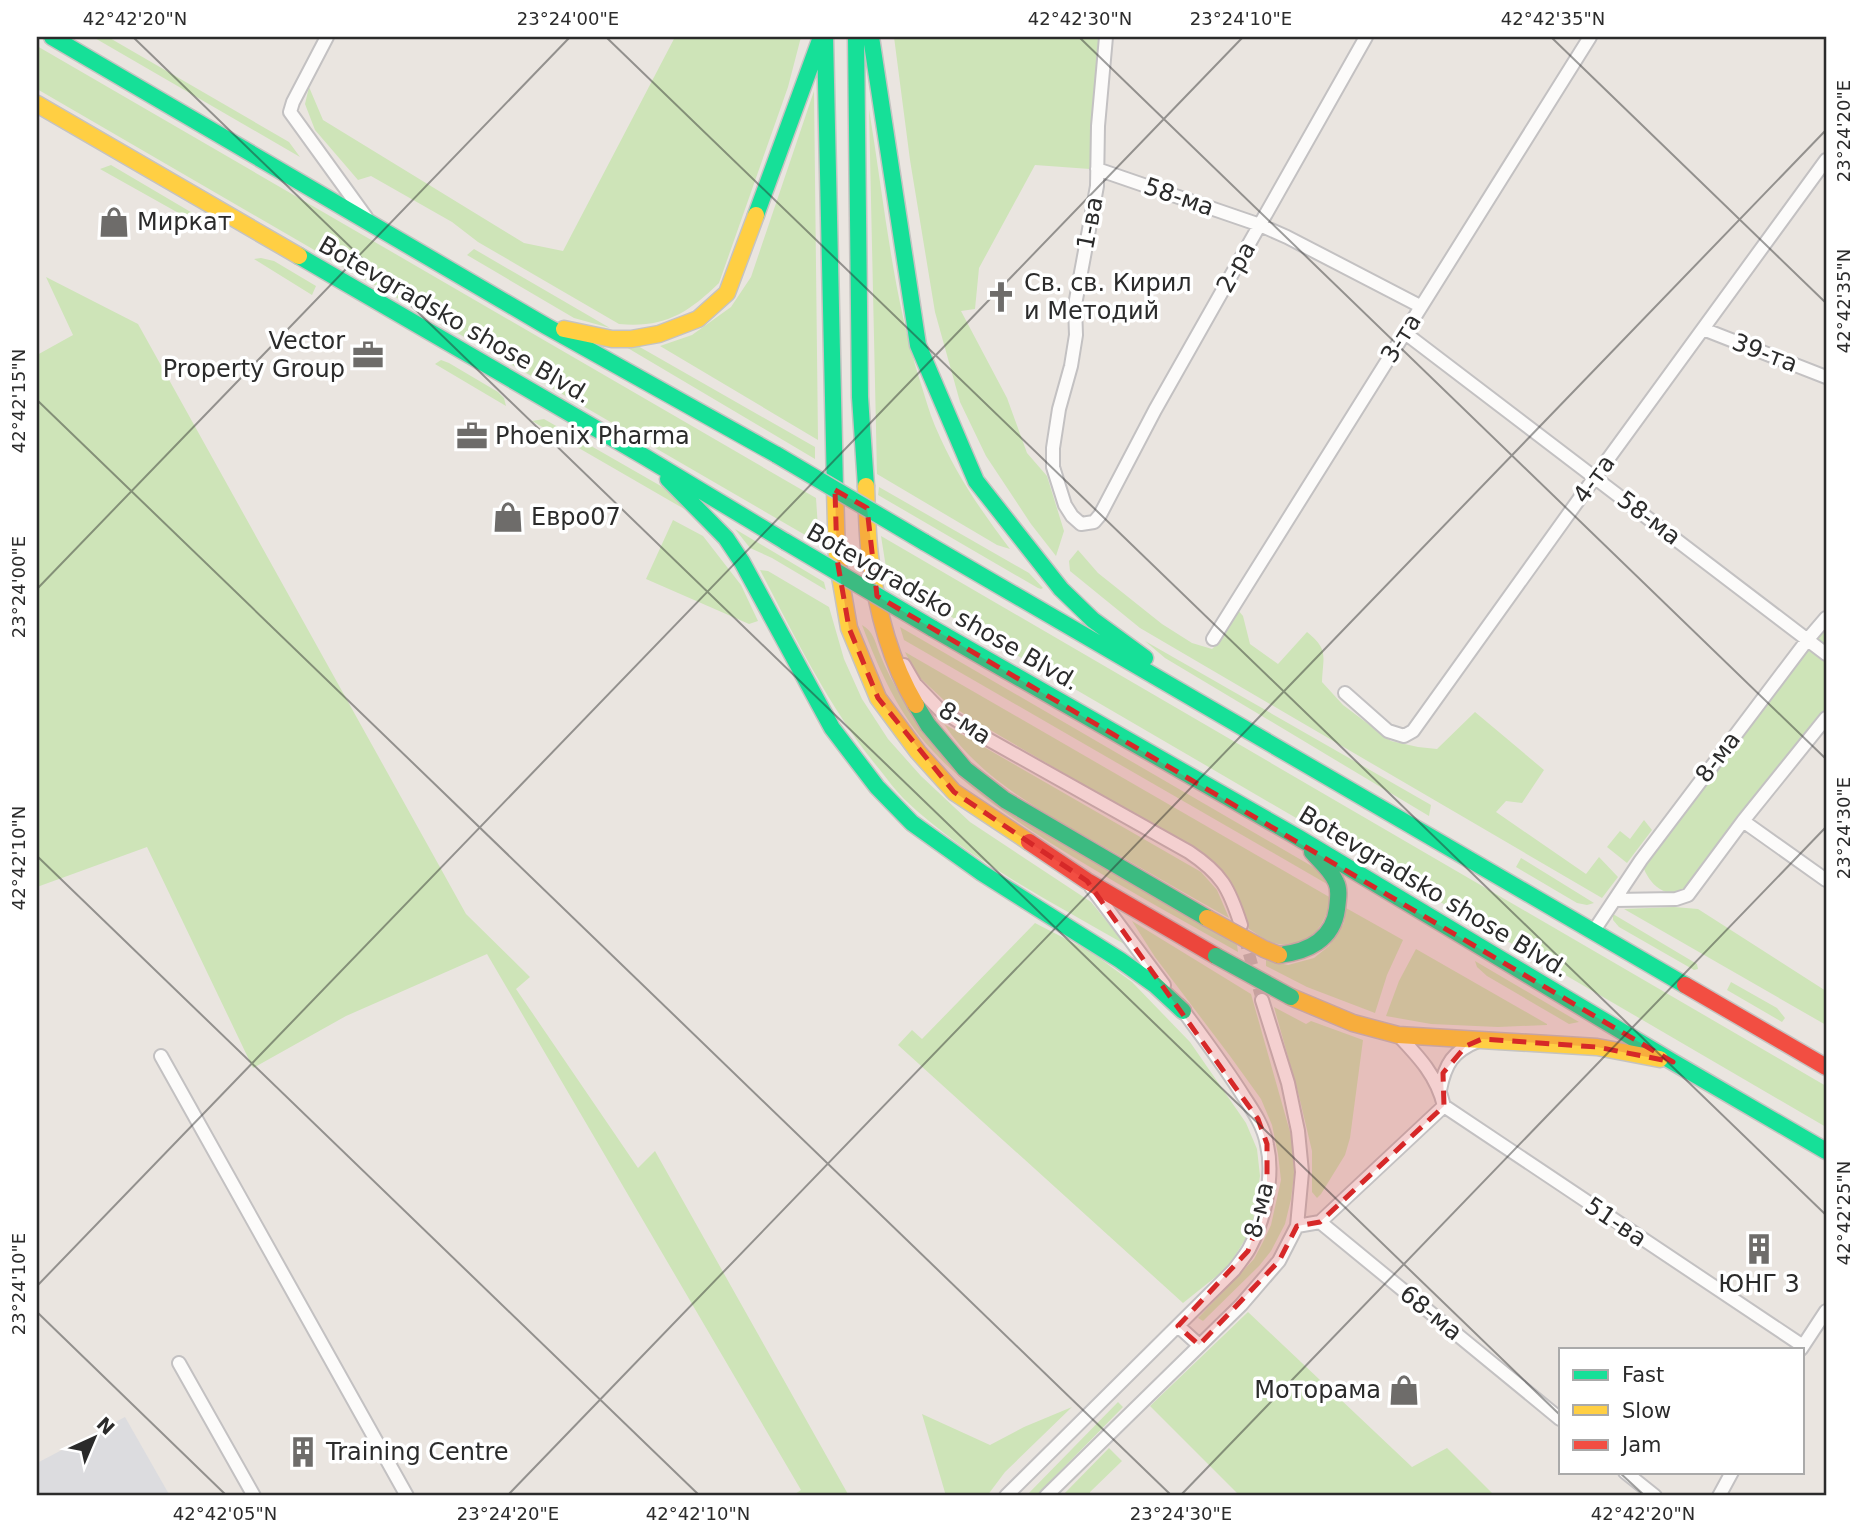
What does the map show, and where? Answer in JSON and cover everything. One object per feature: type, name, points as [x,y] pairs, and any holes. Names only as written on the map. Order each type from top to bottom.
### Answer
[{"type":"main road","name":"Botevgradsko shose Blvd.","points":[[52,37],[546,326],[777,455],[1826,1067]]},
{"type":"main road","points":[[546,326],[611,339],[659,334],[698,319],[727,293],[823,37]]},
{"type":"main road","points":[[823,37],[837,559],[849,628],[878,698],[918,752],[954,792],[1087,881],[1292,997],[1353,1023],[1398,1035],[1597,1047],[1673,1062]]},
{"type":"main road","points":[[856,37],[860,397],[870,556],[881,615],[904,685],[928,725],[965,769],[1005,800],[1264,950],[1279,955],[1292,955],[1308,950],[1324,939],[1333,927],[1338,911],[1339,894],[1336,883],[1299,838]]},
{"type":"main road","points":[[871,37],[918,345],[976,481],[1053,579],[1093,620],[1141,655],[1324,775]]},
{"type":"main road","name":"Botevgradsko shose Blvd.","points":[[37,104],[645,457],[932,628],[1299,838],[1826,1151]]},
{"type":"main road","points":[[645,457],[726,538],[742,562],[832,728],[885,796],[922,830],[982,873],[1120,960],[1155,985],[1183,1011]]},
{"type":"street","points":[[327,37],[290,112],[371,223]]},
{"type":"street","name":"1-ва","points":[[1081,524],[1065,505],[1053,467],[1059,409],[1072,366],[1076,335],[1075,305],[1097,186],[1098,126],[1106,37]]},
{"type":"street","name":"2-ра","points":[[1081,524],[1094,522],[1100,515],[1155,410],[1366,37]]},
{"type":"street","name":"3-та","points":[[1213,639],[1590,37]]},
{"type":"street","name":"4-та","points":[[1345,693],[1388,731],[1404,736],[1413,731],[1826,160]]},
{"type":"street","name":"58-ма","points":[[1097,169],[1260,225],[1420,306]]},
{"type":"street","name":"39-та","points":[[1703,328],[1826,377]]},
{"type":"street","name":"58-ма","points":[[1405,333],[1826,654]]},
{"type":"street","name":"8-ма","points":[[881,615],[915,684],[940,710],[1204,862],[1219,876],[1232,896],[1241,925]]},
{"type":"street","name":"8-ма","points":[[1593,932],[1641,860],[1826,618]]},
{"type":"street","points":[[1615,900],[1676,899],[1688,895],[1743,821],[1826,718]]},
{"type":"street","points":[[1743,821],[1826,880]]},
{"type":"street","name":"8-ма","points":[[1006,1496],[1234,1270],[1248,1251],[1257,1232],[1267,1200],[1268,1144],[1258,1119],[1233,1079],[1087,881]]},
{"type":"street","name":"8-ма","points":[[1046,1496],[1241,1305],[1279,1261],[1297,1226],[1302,1172],[1298,1131],[1288,1083],[1262,1000]]},
{"type":"street","points":[[1297,1226],[1320,1222],[1444,1106],[1440,1090],[1422,1060],[1398,1035]]},
{"type":"street","points":[[1440,1090],[1443,1073],[1452,1057],[1466,1046],[1482,1040]]},
{"type":"street","points":[[161,1056],[407,1496]]},
{"type":"street","name":"51-ва","points":[[1444,1106],[1802,1348],[1826,1310]]},
{"type":"street","name":"68-ма","points":[[1320,1222],[1559,1418]]},
{"type":"street","points":[[1178,1325],[1199,1345]]},
{"type":"street","points":[[179,1363],[254,1496]]},
{"type":"street","points":[[1628,1474],[1655,1496]]},
{"type":"street","points":[[1719,1496],[1731,1474]]},
{"type":"highlighted area","points":[[835,490],[867,508],[877,596],[1673,1062],[1597,1047],[1482,1039],[1466,1046],[1443,1073],[1444,1106],[1320,1222],[1297,1226],[1279,1261],[1199,1345],[1178,1326],[1248,1251],[1267,1200],[1267,1144],[1258,1119],[1087,881],[954,792],[878,698],[849,628],[837,559]]},
{"type":"shaded area","points":[[125,1417],[170,1496],[37,1496],[37,1463]]},
{"type":"green space","points":[[93,37],[108,37],[289,142],[300,157]]},
{"type":"green space","points":[[675,37],[801,37],[788,87],[719,283],[685,311],[649,324],[619,324],[371,176],[358,180],[315,130],[305,104],[309,87],[323,120],[524,243],[563,251]]},
{"type":"green space","points":[[894,37],[1103,37],[1090,169],[1035,165],[979,268],[975,309],[961,311],[1007,398],[1027,453],[1047,476],[1064,531],[1056,556],[1031,524],[986,456],[960,402],[935,312],[910,160]]},
{"type":"green space","points":[[37,46],[816,498],[819,543],[37,89]]},
{"type":"green space","points":[[814,91],[818,440],[660,346],[692,335],[731,307],[751,277]]},
{"type":"green space","points":[[869,109],[902,314],[929,410],[959,475],[1010,549],[997,545],[877,474]]},
{"type":"green space","points":[[111,165],[206,221],[216,234],[100,169]]},
{"type":"green space","points":[[474,249],[610,328],[574,318],[467,255]]},
{"type":"green space","points":[[254,259],[274,261],[316,286],[312,295]]},
{"type":"green space","points":[[46,277],[138,324],[466,914],[530,977],[516,989],[638,1168],[655,1151],[849,1496],[792,1496],[801,1490],[487,954],[346,1016],[253,1068],[147,847],[37,887],[37,355],[73,335]]},
{"type":"green space","points":[[638,346],[815,447],[815,459],[626,347]]},
{"type":"green space","points":[[441,360],[498,392],[504,398],[506,406],[435,364]]},
{"type":"green space","points":[[544,419],[680,497],[705,521],[532,421]]},
{"type":"green space","points":[[879,487],[1029,573],[1043,588],[1038,588],[878,495]]},
{"type":"green space","points":[[673,520],[703,536],[741,585],[758,621],[749,624],[646,579]]},
{"type":"green space","points":[[735,529],[824,582],[826,590],[750,548]]},
{"type":"green space","points":[[881,536],[1826,1086],[1826,1127],[888,580]]},
{"type":"green space","points":[[1078,550],[1098,573],[1162,624],[1192,643],[1212,649],[1222,639],[1238,610],[1243,616],[1250,644],[1278,664],[1307,632],[1322,649],[1322,682],[1343,705],[1391,741],[1437,749],[1475,712],[1544,770],[1522,803],[1506,801],[1496,812],[1586,874],[1599,857],[1618,877],[1602,898],[1140,628],[1070,571],[1069,561]]},
{"type":"green space","points":[[760,570],[768,571],[829,607],[844,659],[862,699],[888,739],[921,776],[970,822],[1091,902],[1126,945],[982,860],[904,799],[845,723]]},
{"type":"green space","points":[[1826,618],[1826,718],[1688,895],[1671,893],[1657,887],[1648,876],[1641,860]]},
{"type":"green space","points":[[862,625],[871,633],[884,665],[934,745],[1237,945],[1238,952],[1049,842],[1002,811],[959,776],[920,736],[900,707]]},
{"type":"green space","points":[[900,627],[1315,868],[1327,884],[904,640]]},
{"type":"green space","points":[[1145,641],[1431,805],[1429,816],[1165,658]]},
{"type":"green space","points":[[905,652],[1331,898],[1325,917],[1315,933],[1299,943],[1289,945],[1271,942],[1249,929],[1233,887],[1210,859],[947,703],[916,674]]},
{"type":"green space","points":[[944,724],[1201,872],[1217,890],[1229,918],[1018,796],[977,763]]},
{"type":"green space","points":[[1644,820],[1652,830],[1627,863],[1607,847],[1620,831],[1630,839]]},
{"type":"green space","points":[[1521,858],[1594,903],[1577,903],[1516,867]]},
{"type":"green space","points":[[1346,908],[1403,940],[1387,975],[1375,1013],[1307,987],[1266,966],[1266,960],[1288,965],[1314,958],[1329,946],[1344,923]]},
{"type":"green space","points":[[1624,909],[1698,909],[1826,991],[1826,1025]]},
{"type":"green space","points":[[1613,914],[1697,964],[1698,969],[1694,970],[1619,927],[1613,920]]},
{"type":"green space","points":[[1132,921],[1251,994],[1294,1146],[1291,1199],[1285,1224],[1271,1251],[1203,1321],[1198,1318],[1254,1259],[1271,1225],[1281,1180],[1278,1154],[1272,1125],[1261,1099],[1155,957]]},
{"type":"green space","points":[[1035,923],[1091,952],[1132,982],[1190,1042],[1246,1123],[1257,1149],[1260,1176],[1248,1235],[1228,1267],[1183,1303],[898,1045],[912,1030],[922,1039]]},
{"type":"green space","points":[[1416,949],[1547,1025],[1498,1027],[1431,1024],[1386,1016],[1399,981]]},
{"type":"green space","points":[[1475,961],[1579,1022],[1569,1024],[1487,976],[1477,967]]},
{"type":"green space","points":[[1731,982],[1777,1008],[1785,1018],[1782,1022],[1727,990]]},
{"type":"green space","points":[[1274,1007],[1306,1024],[1311,1021],[1363,1040],[1350,1138],[1345,1155],[1317,1198],[1312,1192],[1312,1151]]},
{"type":"green space","points":[[1248,1312],[1412,1467],[1447,1448],[1495,1496],[1240,1496],[1150,1406]]},
{"type":"green space","points":[[1118,1402],[1123,1407],[1036,1496],[1026,1496]]},
{"type":"green space","points":[[1072,1407],[1005,1472],[987,1496],[946,1496],[922,1414],[990,1445]]},
{"type":"green space","points":[[1109,1448],[1122,1461],[1090,1492],[1090,1496],[1062,1496]]},
{"type":"tunnel","points":[[1244,936],[1262,1000]]},
{"type":"traffic: fast","points":[[52,37],[546,326],[777,455]]},
{"type":"traffic: fast","points":[[825,37],[835,489]]},
{"type":"traffic: fast","points":[[856,37],[860,397],[866,486]]},
{"type":"traffic: fast","points":[[871,37],[918,345],[976,481],[1061,589],[1093,620],[1145,658]]},
{"type":"traffic: fast","points":[[756,215],[820,40]]},
{"type":"traffic: fast","points":[[299,256],[786,542]]},
{"type":"traffic: fast","points":[[777,455],[924,542]]},
{"type":"traffic: fast","points":[[668,479],[726,538],[742,562],[832,728],[877,787],[912,823],[982,873],[1120,960],[1155,985],[1183,1011]]},
{"type":"traffic: fast","points":[[786,542],[932,628]]},
{"type":"traffic: fast","points":[[924,542],[1685,985]]},
{"type":"traffic: fast","points":[[932,628],[1299,838],[1826,1151]]},
{"type":"traffic: fast","points":[[916,705],[928,725],[965,769],[1005,800],[1207,918]]},
{"type":"traffic: fast","points":[[1279,955],[1309,947],[1324,936],[1335,920],[1337,885],[1312,852]]},
{"type":"traffic: fast","points":[[1216,956],[1291,997]]},
{"type":"traffic: slow","points":[[37,104],[299,256]]},
{"type":"traffic: slow","points":[[564,329],[612,339],[631,339],[659,334],[698,319],[727,293],[756,215]]},
{"type":"traffic: slow","points":[[866,486],[869,547],[880,614],[899,670],[916,705]]},
{"type":"traffic: slow","points":[[835,489],[837,559],[849,628],[878,698],[918,752],[954,792],[1029,842]]},
{"type":"traffic: slow","points":[[1207,918],[1279,955]]},
{"type":"traffic: slow","points":[[1291,997],[1353,1023],[1398,1035],[1597,1047],[1660,1059]]},
{"type":"traffic: jam","points":[[1029,842],[1087,881],[1216,956]]},
{"type":"traffic: jam","points":[[1685,985],[1826,1067]]},
{"type":"place","name":"Миркат","points":[[114,222]]},
{"type":"place","name":"Св. св. Кирил и Методий","points":[[1001,297]]},
{"type":"place","name":"Vector Property Group","points":[[368,355]]},
{"type":"place","name":"Phoenix Pharma","points":[[472,436]]},
{"type":"place","name":"Евро07","points":[[508,517]]},
{"type":"place","name":"ЮНГ 3","points":[[1759,1249]]},
{"type":"place","name":"Моторама","points":[[1404,1390]]},
{"type":"place","name":"Training Centre","points":[[303,1452]]}]
